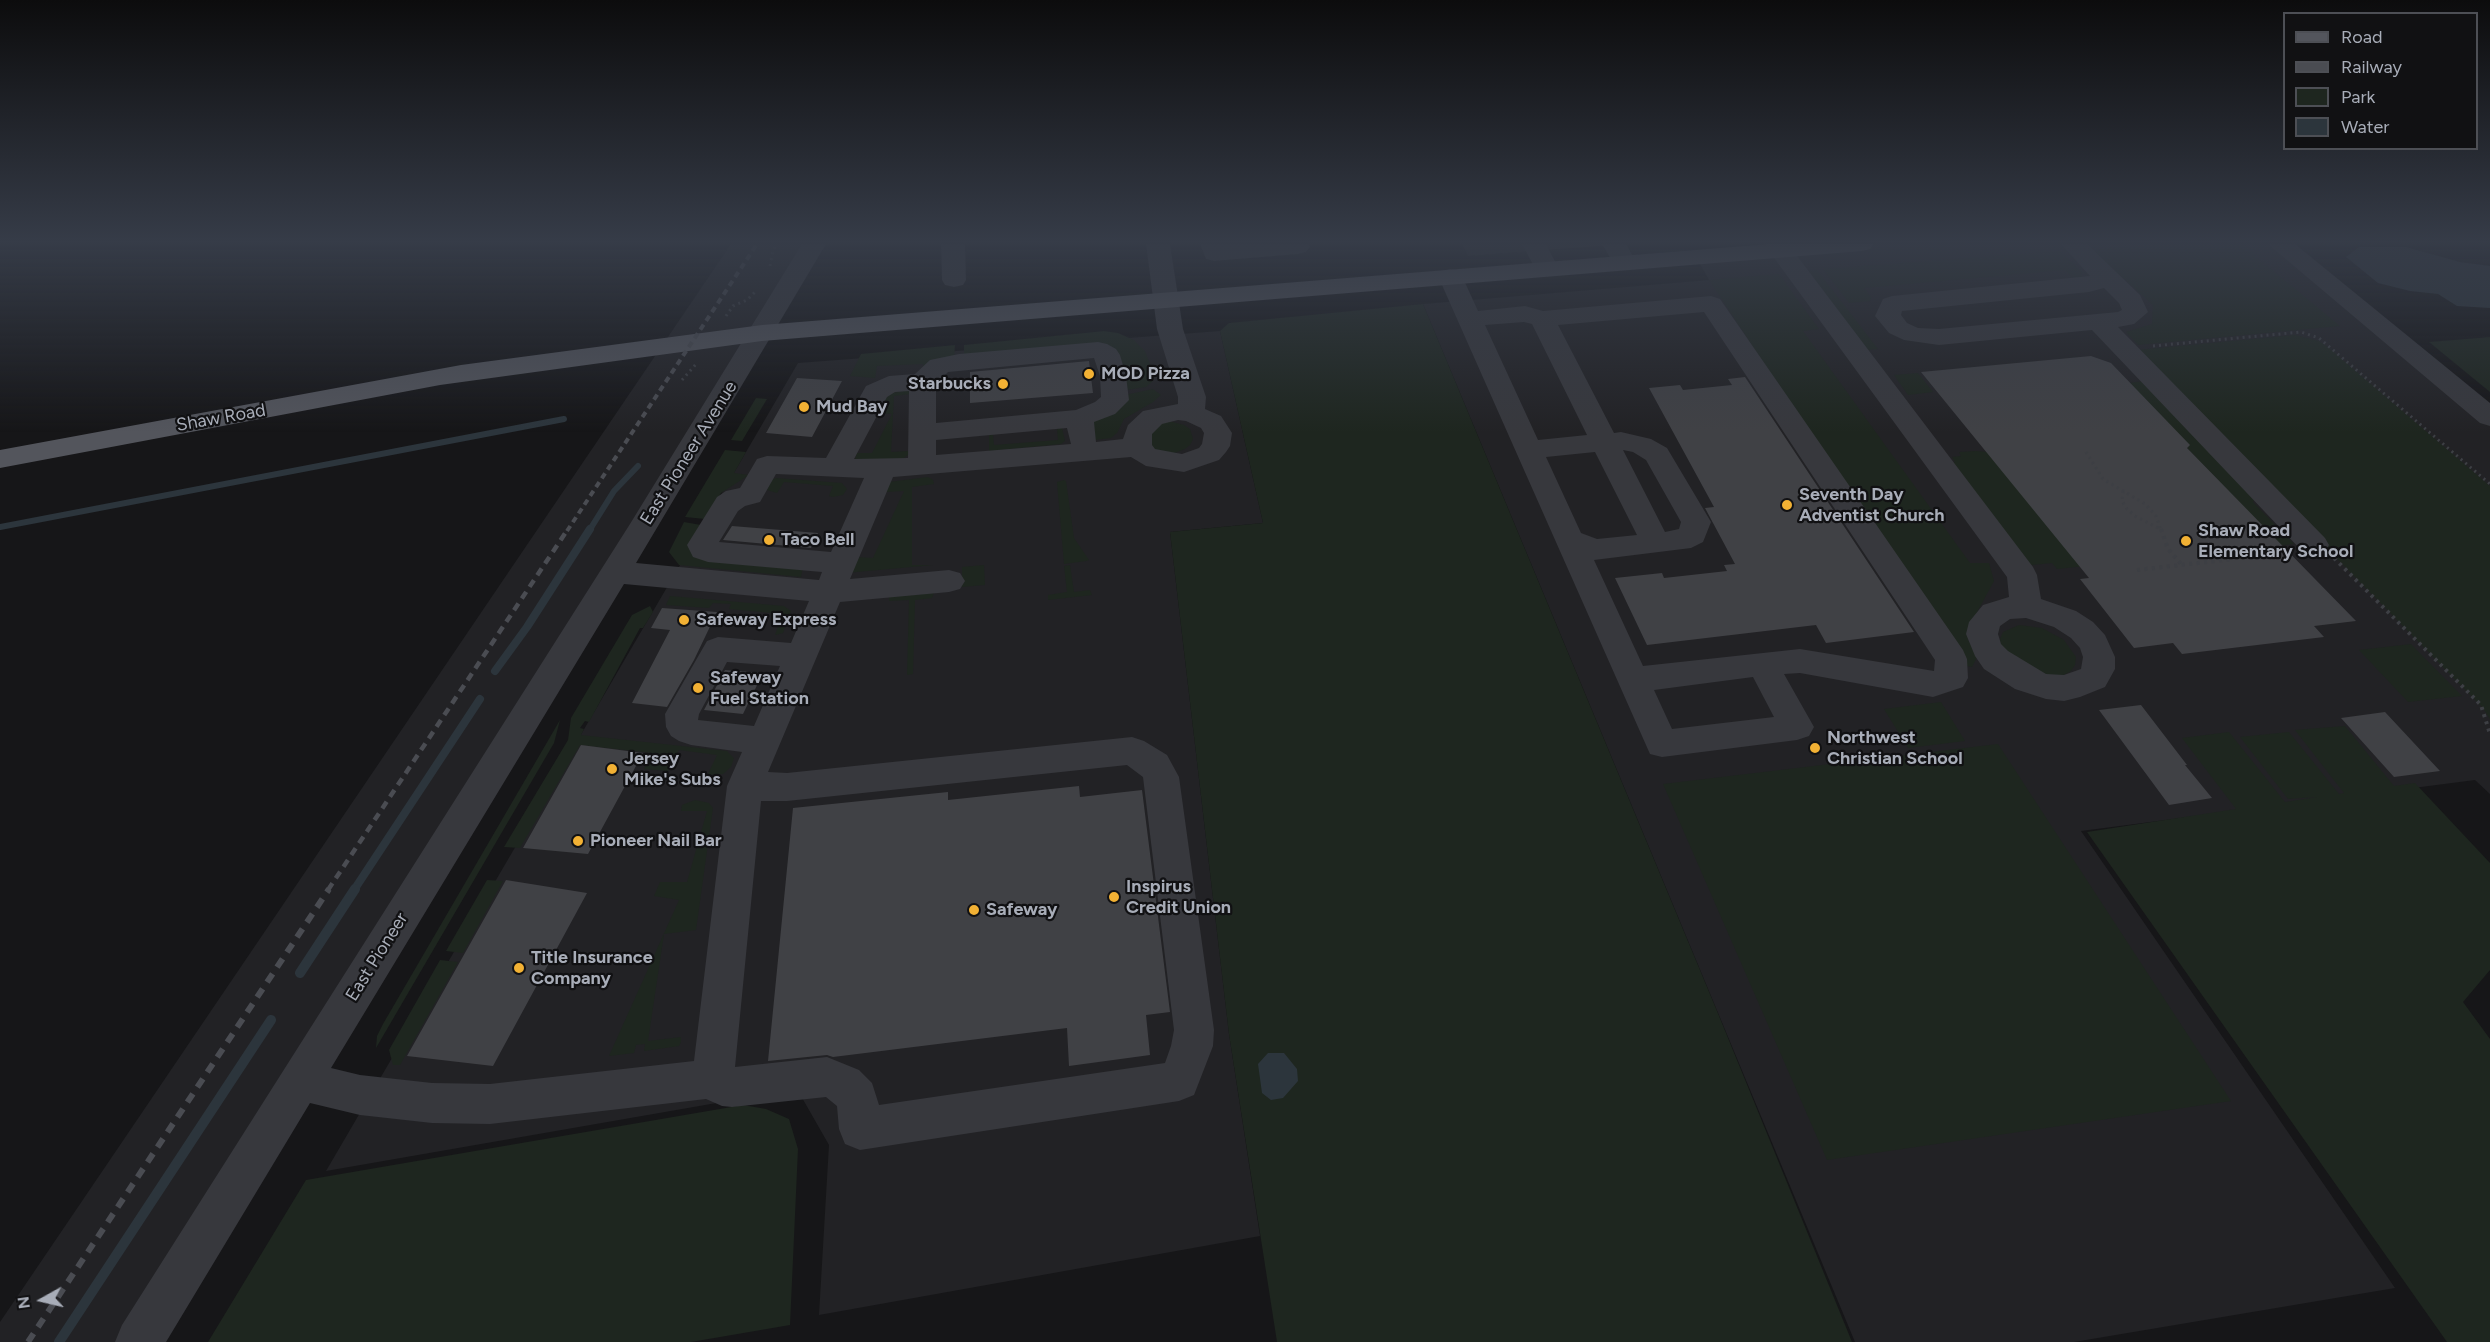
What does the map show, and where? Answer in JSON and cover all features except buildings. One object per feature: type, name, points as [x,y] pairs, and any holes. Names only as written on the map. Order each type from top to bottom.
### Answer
[{"type":"main road","name":"Shaw Road","points":[[0,459],[441,377],[762,333],[1084,307]]},
{"type":"street","points":[[762,333],[777,307]]},
{"type":"street","points":[[1166,307],[1170,329],[1192,397],[1191,413]]},
{"type":"street","points":[[1464,307],[1662,744],[1797,727],[1762,664]]},
{"type":"street","points":[[1470,319],[1525,314],[1542,319],[1682,307]]},
{"type":"street","points":[[1714,307],[1951,659],[1951,678]]},
{"type":"street","points":[[1822,307],[2022,575],[2026,608]]},
{"type":"street","points":[[1891,307],[1888,316],[1898,328],[1913,335],[1939,337],[2125,319],[2135,312],[2133,307]]},
{"type":"street","points":[[2356,307],[2490,417]]},
{"type":"street","points":[[1542,319],[1656,544]]},
{"type":"street","points":[[2099,322],[2322,549]]},
{"type":"street","name":"East Pioneer Avenue","points":[[615,572],[762,333]]},
{"type":"street","points":[[835,468],[876,392],[889,384],[923,382],[939,366],[966,361],[1098,350],[1107,355],[1113,376],[1115,400],[1105,408],[1080,418],[922,433]]},
{"type":"street","points":[[922,466],[923,382]]},
{"type":"street","points":[[1165,413],[1191,413],[1228,432],[1209,454],[1178,476],[1145,455],[1138,447],[1138,430],[1144,423],[1165,413]]},
{"type":"street","points":[[1080,418],[1084,452]]},
{"type":"street","points":[[1529,450],[1621,441],[1641,446],[1657,454],[1696,522],[1692,535],[1680,541],[1594,550],[1570,540]]},
{"type":"street","points":[[835,577],[708,552],[702,545],[727,504],[736,498],[750,495],[767,465],[882,469],[1138,447]]},
{"type":"street","points":[[713,1079],[745,786],[882,469]]},
{"type":"street","points":[[615,572],[949,581]]},
{"type":"street","name":"East Pioneer","points":[[139,1342],[615,572]]},
{"type":"street","points":[[2008,608],[2026,608],[2046,611],[2082,630],[2094,643],[2099,657],[2099,669],[2092,678],[2080,685],[2064,688],[2046,686],[2027,680],[2003,666],[1986,648],[1982,634],[1985,622],[1994,613],[2008,608]]},
{"type":"street","points":[[764,741],[691,732],[683,727],[682,714],[718,649],[801,656]]},
{"type":"street","points":[[1634,680],[1800,661],[1933,685],[1951,678],[1971,679],[2003,666]]},
{"type":"street","points":[[300,1081],[360,1095],[432,1103],[490,1104],[713,1079],[722,1086],[732,1087],[828,1077],[844,1084],[857,1097],[860,1129],[1179,1081],[1192,1046],[1194,1030],[1161,777],[1155,765],[1132,751],[787,787],[745,786]]},
{"type":"path","points":[[728,313],[733,307]]},
{"type":"path","points":[[2153,346],[2301,332],[2319,338],[2490,484]]},
{"type":"path","points":[[2086,452],[2103,479],[2145,504],[2156,516],[2168,549],[2182,565]]},
{"type":"path","points":[[2123,491],[2122,501],[2127,509],[2160,530]]},
{"type":"path","points":[[2322,549],[2481,705],[2490,734]]},
{"type":"path","points":[[2136,570],[2233,559]]},
{"type":"shaded area","points":[[689,307],[776,307],[142,1342],[0,1342],[0,1322]]},
{"type":"shaded area","name":"Northwest Christian School","points":[[1424,307],[2356,307],[2490,417],[2490,794],[2475,780],[2081,831],[2395,1288],[2074,1342],[1855,1342]]},
{"type":"shaded area","points":[[1220,331],[1263,523],[1170,532],[1229,1034],[1260,1236],[819,1315],[829,1145],[797,1089],[326,1171],[798,363]]},
{"type":"green space","points":[[1396,307],[1424,307],[1852,1342],[1277,1342],[1229,1034],[1170,532],[1263,523],[1220,331],[1229,323]]},
{"type":"green space","points":[[1727,307],[1803,307],[1819,329],[1803,331],[1970,563],[1989,563],[1994,581],[1969,627],[1968,640],[1977,657],[1972,667],[1963,665]]},
{"type":"green space","points":[[1829,307],[1845,307],[1878,349],[1857,351]]},
{"type":"green space","points":[[2153,307],[2317,307],[2340,326],[2138,345],[2126,332],[2152,324]]},
{"type":"green space","points":[[1104,331],[1118,333],[1134,340],[1145,351],[1154,374],[1153,381],[1146,387],[1120,391],[1114,353],[964,358],[964,345]]},
{"type":"green space","points":[[2295,335],[2319,341],[2330,349],[2490,486],[2490,719],[2483,708],[2137,354],[2137,350]]},
{"type":"green space","points":[[2490,337],[2490,392],[2429,342]]},
{"type":"green space","points":[[955,345],[954,360],[923,374],[923,364],[877,366],[875,378],[850,376],[861,354]]},
{"type":"green space","points":[[1918,373],[1933,392],[1908,395],[1894,375]]},
{"type":"green space","points":[[2145,381],[2256,497],[2253,502],[2294,544],[2267,547],[2271,535],[2187,448],[2189,445],[2129,383]]},
{"type":"green space","points":[[1153,389],[1161,395],[1124,419],[1117,433],[1111,438],[1094,440],[1094,418],[1120,396]]},
{"type":"green space","points":[[911,390],[911,394],[894,396],[891,452],[908,451],[908,455],[904,458],[863,462],[855,459],[857,453],[872,453],[892,414],[877,413],[884,394]]},
{"type":"green space","points":[[756,398],[767,399],[742,441],[731,440]]},
{"type":"green space","points":[[1169,421],[1190,429],[1193,439],[1190,445],[1169,455],[1152,452],[1146,428]]},
{"type":"green space","points":[[1062,428],[1065,441],[1061,444],[989,451],[989,435],[993,435],[994,445],[1058,440],[1057,429]]},
{"type":"green space","points":[[725,450],[746,452],[734,473],[749,475],[721,493],[705,519],[685,517]]},
{"type":"green space","points":[[1959,452],[1988,452],[2095,565],[2057,569],[2052,563],[2032,565],[2024,561],[1948,463],[1955,462],[1952,457],[1961,456]]},
{"type":"green space","points":[[928,477],[933,480],[934,484],[912,487],[912,565],[933,565],[846,573],[854,557],[873,558],[904,491],[885,492],[889,482]]},
{"type":"green space","points":[[776,478],[842,483],[847,489],[843,495],[833,497],[829,496],[833,486],[784,482],[777,493],[767,490],[772,480]]},
{"type":"green space","points":[[1066,481],[1074,538],[1089,560],[1064,564],[1057,482]]},
{"type":"green space","points":[[684,522],[701,525],[690,548],[803,566],[801,577],[679,565],[669,552]]},
{"type":"green space","points":[[984,565],[985,585],[962,587],[962,567]]},
{"type":"green space","points":[[1070,565],[1074,592],[1090,590],[1092,595],[1048,600],[1048,595],[1067,592],[1064,566]]},
{"type":"green space","points":[[934,593],[932,598],[915,600],[913,674],[907,675],[909,600],[889,601],[889,597]]},
{"type":"green space","points":[[670,596],[784,606],[791,611],[783,633],[775,635],[783,614],[729,609],[731,604],[713,603],[709,608],[666,605]]},
{"type":"green space","points":[[650,606],[653,612],[643,628],[640,628],[589,722],[585,721],[580,728],[584,729],[581,735],[727,751],[734,758],[731,767],[723,774],[709,775],[717,755],[679,750],[668,771],[644,769],[652,753],[580,745],[520,848],[504,847],[568,740],[571,718],[632,615]]},
{"type":"green space","points":[[2019,625],[2042,628],[2064,640],[2076,657],[2071,671],[2062,676],[2038,675],[2001,648],[2000,639],[2003,632]]},
{"type":"green space","points":[[2411,644],[2462,696],[2408,702],[2359,650]]},
{"type":"green space","points":[[1941,702],[1965,741],[1908,748],[1884,709]]},
{"type":"green space","points":[[560,720],[554,743],[376,1048],[377,1036],[383,1024]]},
{"type":"green space","points":[[2345,726],[2394,786],[2415,783],[2490,863],[2490,970],[2463,1002],[2490,1039],[2490,1342],[2447,1342],[2087,832],[2236,809],[2182,738],[2229,732],[2285,802],[2317,797],[2288,799],[2240,737],[2289,732],[2339,794],[2344,793],[2295,730]]},
{"type":"green space","points":[[1998,744],[2231,1101],[1827,1160],[1663,784]]},
{"type":"green space","points":[[695,800],[709,803],[713,808],[696,930],[664,934],[648,1041],[681,1037],[681,1042],[679,1046],[644,1051],[645,1044],[636,1045],[634,1053],[609,1056],[679,900],[654,896],[660,882],[687,882],[707,811],[681,811],[682,805]]},
{"type":"green space","points":[[487,880],[503,881],[463,953],[446,951]]},
{"type":"green space","points":[[440,960],[458,962],[400,1065],[393,1065],[389,1050]]},
{"type":"green space","points":[[743,1105],[766,1109],[789,1119],[798,1149],[790,1325],[691,1342],[208,1342],[306,1180]]},
{"type":"water","points":[[1268,1053],[1284,1053],[1297,1069],[1298,1081],[1283,1098],[1271,1100],[1262,1093],[1258,1064]]},
{"type":"waterway","points":[[0,527],[564,419]]},
{"type":"waterway","points":[[589,531],[614,491],[638,466]]},
{"type":"waterway","points":[[495,671],[527,627],[590,529]]},
{"type":"waterway","points":[[354,890],[480,699]]},
{"type":"waterway","points":[[300,973],[355,889]]},
{"type":"waterway","points":[[59,1342],[271,1020]]},
{"type":"railway","points":[[567,531],[716,307]]},
{"type":"railway","points":[[328,890],[568,529]]},
{"type":"railway","points":[[28,1342],[329,889]]},
{"type":"place","name":"MOD Pizza","points":[[1089,374]]},
{"type":"place","name":"Starbucks","points":[[1003,384]]},
{"type":"place","name":"Mud Bay","points":[[804,407]]},
{"type":"place","name":"Seventh Day Adventist Church","points":[[1787,505]]},
{"type":"place","name":"Taco Bell","points":[[769,540]]},
{"type":"place","name":"Shaw Road Elementary School","points":[[2186,541]]},
{"type":"place","name":"Safeway Express","points":[[684,620]]},
{"type":"place","name":"Safeway Fuel Station","points":[[698,688]]},
{"type":"place","name":"Northwest Christian School","points":[[1815,748]]},
{"type":"place","name":"Jersey Mike's Subs","points":[[612,769]]},
{"type":"place","name":"Pioneer Nail Bar","points":[[578,841]]},
{"type":"place","name":"Inspirus Credit Union","points":[[1114,897]]},
{"type":"place","name":"Safeway","points":[[974,910]]},
{"type":"place","name":"Title Insurance Company","points":[[519,968]]}]
